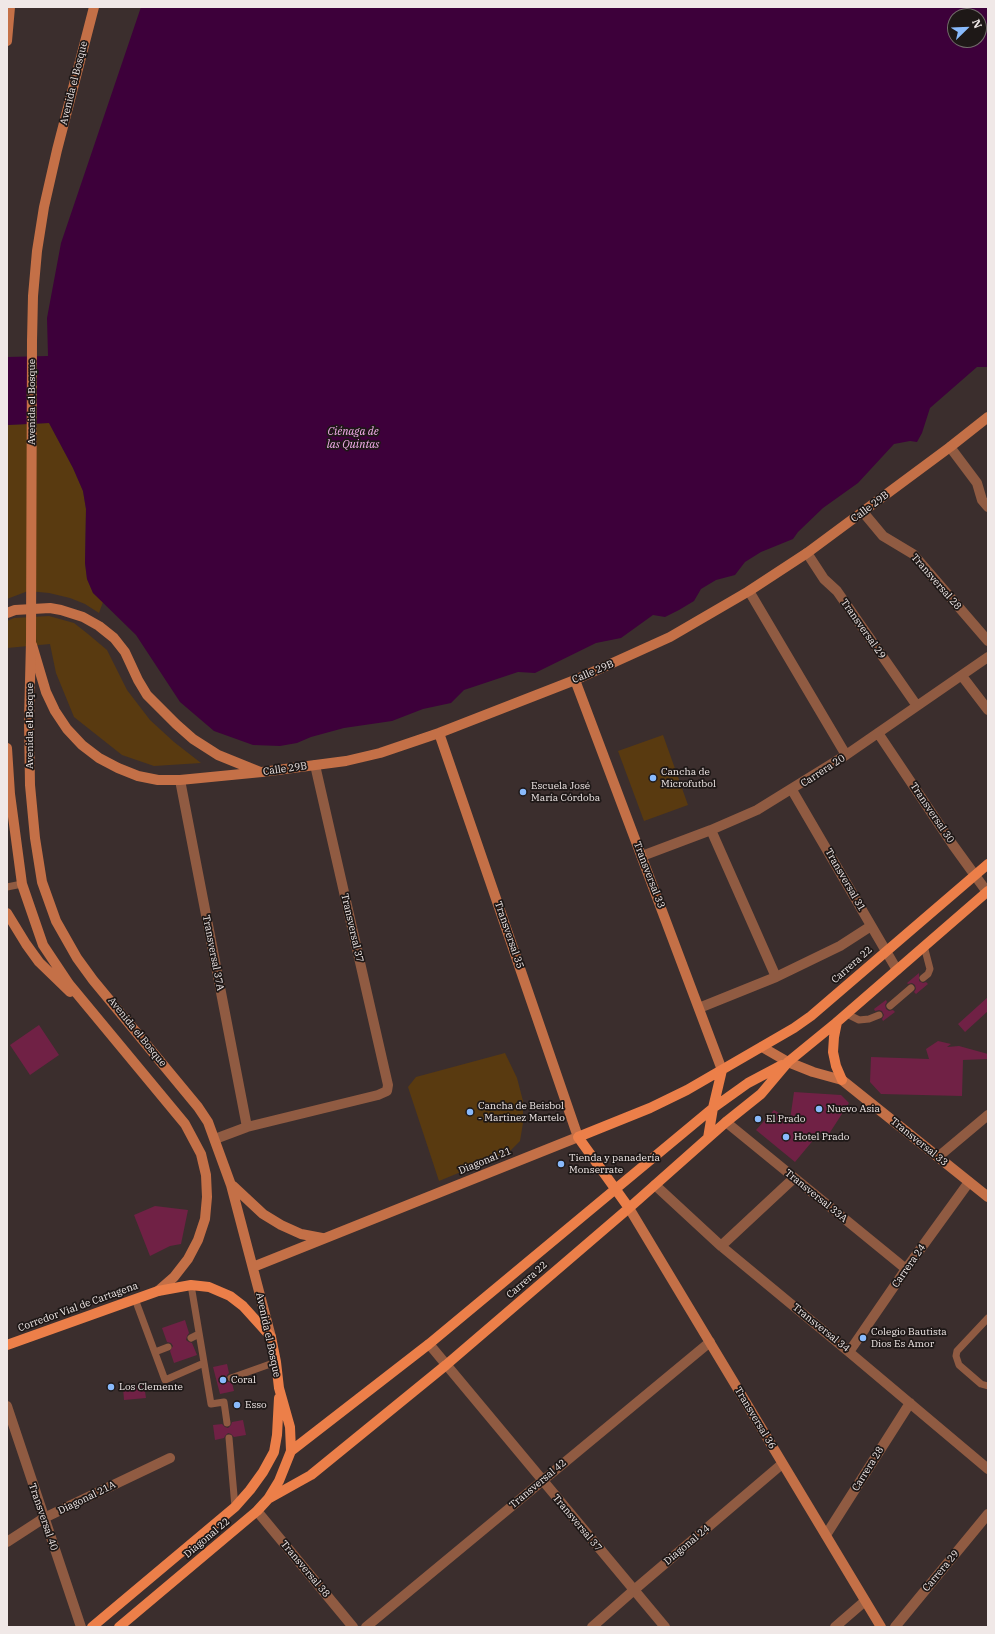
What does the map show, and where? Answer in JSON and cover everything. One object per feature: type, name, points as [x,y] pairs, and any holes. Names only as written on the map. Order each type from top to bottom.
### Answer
[{"type":"main road","points":[[7,41],[10,7]]},
{"type":"main road","name":"Avenida el Bosque","points":[[94,7],[57,150],[44,207],[37,251],[32,341],[31,642],[29,721],[30,785],[35,838],[42,882],[56,921],[77,958],[93,980],[198,1107],[208,1122],[232,1185],[271,1337],[279,1388],[277,1434],[274,1452],[252,1487],[235,1507]]},
{"type":"main road","name":"Calle 29B","points":[[31,642],[46,692],[55,711],[67,729],[99,758],[138,776],[158,780],[180,780],[262,772],[346,761],[380,753],[439,733],[575,680],[670,637],[749,591],[807,554],[988,417]]},
{"type":"main road","points":[[7,613],[15,610],[50,608],[83,617],[99,626],[114,638],[125,652],[138,680],[148,695],[176,724],[193,739],[218,755],[262,772]]},
{"type":"main road","name":"Transversal 33","points":[[575,680],[722,1070]]},
{"type":"main road","name":"Transversal 35","points":[[439,733],[578,1137]]},
{"type":"main road","points":[[7,748],[10,794],[22,884],[43,945],[54,963],[88,1007],[185,1124],[198,1148],[204,1168],[207,1197],[205,1219],[198,1240],[188,1259],[174,1276],[158,1291]]},
{"type":"main road","name":"Carrera 22","points":[[722,1070],[782,1036],[811,1016],[988,864]]},
{"type":"main road","name":"Carrera 22","points":[[268,1499],[311,1475],[446,1365],[629,1208],[726,1122],[761,1094],[788,1062],[847,1014],[988,892]]},
{"type":"main road","points":[[7,913],[26,944],[40,962],[54,978],[88,1007]]},
{"type":"main road","points":[[837,1022],[834,1037],[834,1052],[836,1066],[842,1080]]},
{"type":"main road","name":"Transversal 33","points":[[762,1048],[788,1062],[813,1072],[842,1080],[988,1197]]},
{"type":"main road","name":"Carrera 22","points":[[291,1452],[429,1344],[713,1108],[748,1083],[788,1062]]},
{"type":"main road","points":[[708,1138],[722,1070]]},
{"type":"main road","name":"Diagonal 21","points":[[252,1267],[650,1108],[722,1070]]},
{"type":"main road","points":[[578,1137],[629,1208]]},
{"type":"main road","points":[[232,1185],[263,1214],[281,1225],[301,1234],[322,1238]]},
{"type":"main road","name":"Transversal 36","points":[[629,1208],[880,1627]]},
{"type":"main road","name":"Corredor Vial de Cartagena","points":[[7,1345],[158,1291],[191,1285],[209,1287],[230,1296],[243,1306],[271,1337]]},
{"type":"main road","name":"Avenida el Bosque","points":[[279,1388],[290,1427],[291,1452]]},
{"type":"main road","name":"Diagonal 22","points":[[119,1627],[257,1512],[268,1499],[279,1481],[291,1452]]},
{"type":"main road","name":"Diagonal 22","points":[[92,1627],[235,1507]]},
{"type":"main road","points":[[136,1590],[148,1603]]},
{"type":"street","points":[[950,447],[977,483],[982,500],[988,507]]},
{"type":"street","name":"Transversal 28","points":[[863,512],[883,536],[913,554],[988,641]]},
{"type":"street","name":"Transversal 29","points":[[807,554],[824,579],[837,591],[917,706]]},
{"type":"street","points":[[749,591],[846,756]]},
{"type":"street","name":"Carrera 20","points":[[642,856],[711,830],[757,810],[792,790],[846,756],[988,657]]},
{"type":"street","points":[[962,676],[988,710]]},
{"type":"street","name":"Transversal 30","points":[[878,733],[975,876],[988,892]]},
{"type":"street","name":"Transversal 37","points":[[247,1127],[378,1095],[387,1091],[388,1086],[315,765]]},
{"type":"street","name":"Transversal 37A","points":[[180,780],[247,1127]]},
{"type":"street","name":"Transversal 31","points":[[792,790],[897,970]]},
{"type":"street","points":[[711,830],[776,977]]},
{"type":"street","points":[[699,1008],[776,977],[840,946],[871,926]]},
{"type":"street","points":[[938,1157],[988,1115]]},
{"type":"street","name":"Transversal 33A","points":[[726,1122],[906,1269]]},
{"type":"street","points":[[215,1139],[247,1127]]},
{"type":"street","points":[[721,1246],[794,1178]]},
{"type":"street","name":"Carrera 24","points":[[849,1352],[906,1269],[969,1182]]},
{"type":"street","name":"Transversal 34","points":[[655,1185],[721,1246],[988,1469]]},
{"type":"street","name":"Transversal 42","points":[[366,1627],[710,1342]]},
{"type":"street","name":"Transversal 37","points":[[429,1344],[665,1627]]},
{"type":"street","name":"Carrera 28","points":[[826,1535],[910,1403]]},
{"type":"street","name":"Transversal 40","points":[[7,1406],[81,1627]]},
{"type":"street","name":"Diagonal 21A","points":[[7,1542],[44,1518],[170,1458]]},
{"type":"street","name":"Diagonal 24","points":[[592,1627],[782,1464]]},
{"type":"street","name":"Transversal 38","points":[[257,1512],[353,1627]]},
{"type":"street","name":"Carrera 29","points":[[895,1627],[988,1514]]},
{"type":"street","points":[[835,1627],[865,1601]]},
{"type":"lane","points":[[7,887],[22,884]]},
{"type":"lane","points":[[923,978],[928,974],[930,969],[924,946]]},
{"type":"lane","points":[[890,1006],[911,988]]},
{"type":"lane","points":[[847,1014],[859,1020],[869,1019],[879,1015]]},
{"type":"lane","points":[[191,1285],[211,1404],[224,1402],[227,1423]]},
{"type":"lane","points":[[135,1299],[165,1380],[204,1363]]},
{"type":"lane","points":[[988,1318],[956,1351],[959,1365],[982,1384],[988,1386]]},
{"type":"lane","points":[[190,1338],[199,1334]]},
{"type":"lane","points":[[155,1352],[168,1347]]},
{"type":"lane","points":[[230,1378],[276,1362]]},
{"type":"lane","points":[[208,1384],[216,1382]]},
{"type":"lane","points":[[229,1438],[235,1507]]},
{"type":"shaded area","points":[[49,423],[73,468],[83,491],[86,509],[85,563],[87,579],[93,593],[103,602],[99,613],[85,604],[70,598],[49,593],[28,591],[7,599],[7,425]]},
{"type":"shaded area","points":[[49,616],[74,623],[107,650],[127,690],[150,720],[174,742],[201,763],[154,766],[122,755],[74,717],[56,673],[50,644],[7,648],[7,621],[14,618]]},
{"type":"shaded area","name":"Cancha de Microfutbol","points":[[663,735],[688,805],[644,821],[618,751]]},
{"type":"shaded area","name":"Cancha de Beisbol - Martinez Martelo","points":[[505,1053],[517,1078],[523,1101],[523,1123],[520,1141],[510,1151],[439,1181],[408,1087],[416,1077]]},
{"type":"water","name":"Ciénaga de las Quintas","points":[[141,7],[988,7],[988,367],[977,367],[930,408],[922,433],[917,442],[910,441],[894,444],[858,483],[823,508],[798,532],[793,539],[761,552],[745,562],[735,575],[716,580],[701,589],[694,601],[665,617],[653,615],[621,638],[596,643],[535,673],[518,672],[464,690],[451,703],[423,709],[392,721],[344,728],[311,737],[297,743],[280,746],[253,745],[214,731],[180,702],[136,635],[93,593],[87,579],[85,563],[86,509],[83,491],[73,468],[49,423],[7,425],[7,357],[48,356],[47,318],[61,243]]},
{"type":"building","points":[[919,973],[919,981],[923,983],[926,982],[928,984],[916,994],[914,992],[916,989],[915,985],[912,983],[907,983]]},
{"type":"building","points":[[988,997],[988,1011],[965,1032],[958,1024]]},
{"type":"building","points":[[886,1000],[886,1009],[889,1011],[893,1010],[895,1012],[883,1021],[882,1019],[884,1015],[882,1011],[875,1011],[874,1009]]},
{"type":"building","points":[[39,1025],[59,1055],[30,1075],[10,1045]]},
{"type":"building","points":[[938,1041],[951,1044],[947,1047],[959,1046],[988,1054],[988,1059],[963,1060],[962,1096],[881,1094],[870,1082],[871,1057],[929,1059],[926,1049]]},
{"type":"building","points":[[794,1092],[841,1095],[849,1103],[827,1137],[820,1132],[795,1162],[756,1130],[774,1110],[790,1120]]},
{"type":"building","points":[[155,1206],[188,1210],[181,1244],[170,1246],[150,1256],[134,1215]]},
{"type":"building","points":[[185,1320],[189,1333],[186,1340],[192,1343],[197,1355],[174,1363],[170,1351],[173,1346],[171,1343],[167,1342],[162,1328]]},
{"type":"building","name":"Coral","points":[[227,1364],[229,1373],[226,1379],[228,1382],[232,1383],[234,1391],[220,1394],[213,1367]]},
{"type":"building","points":[[144,1385],[146,1398],[124,1400],[123,1388]]},
{"type":"building","points":[[243,1420],[246,1435],[234,1437],[228,1433],[224,1438],[215,1440],[213,1425],[222,1424],[228,1428],[232,1422]]},
{"type":"place","name":"Cancha de Microfutbol","points":[[653,778]]},
{"type":"place","name":"Escuela José María Córdoba","points":[[523,792]]},
{"type":"place","name":"Nuevo Asia","points":[[819,1109]]},
{"type":"place","name":"Cancha de Beisbol - Martinez Martelo","points":[[470,1112]]},
{"type":"place","name":"El Prado","points":[[758,1119]]},
{"type":"place","name":"Hotel Prado","points":[[786,1137]]},
{"type":"place","name":"Tienda y panadería Monserrate","points":[[561,1164]]},
{"type":"place","name":"Colegio Bautista Dios Es Amor","points":[[863,1338]]},
{"type":"place","name":"Coral","points":[[223,1380]]},
{"type":"place","name":"Los Clemente","points":[[111,1387]]},
{"type":"place","name":"Esso","points":[[237,1405]]}]
